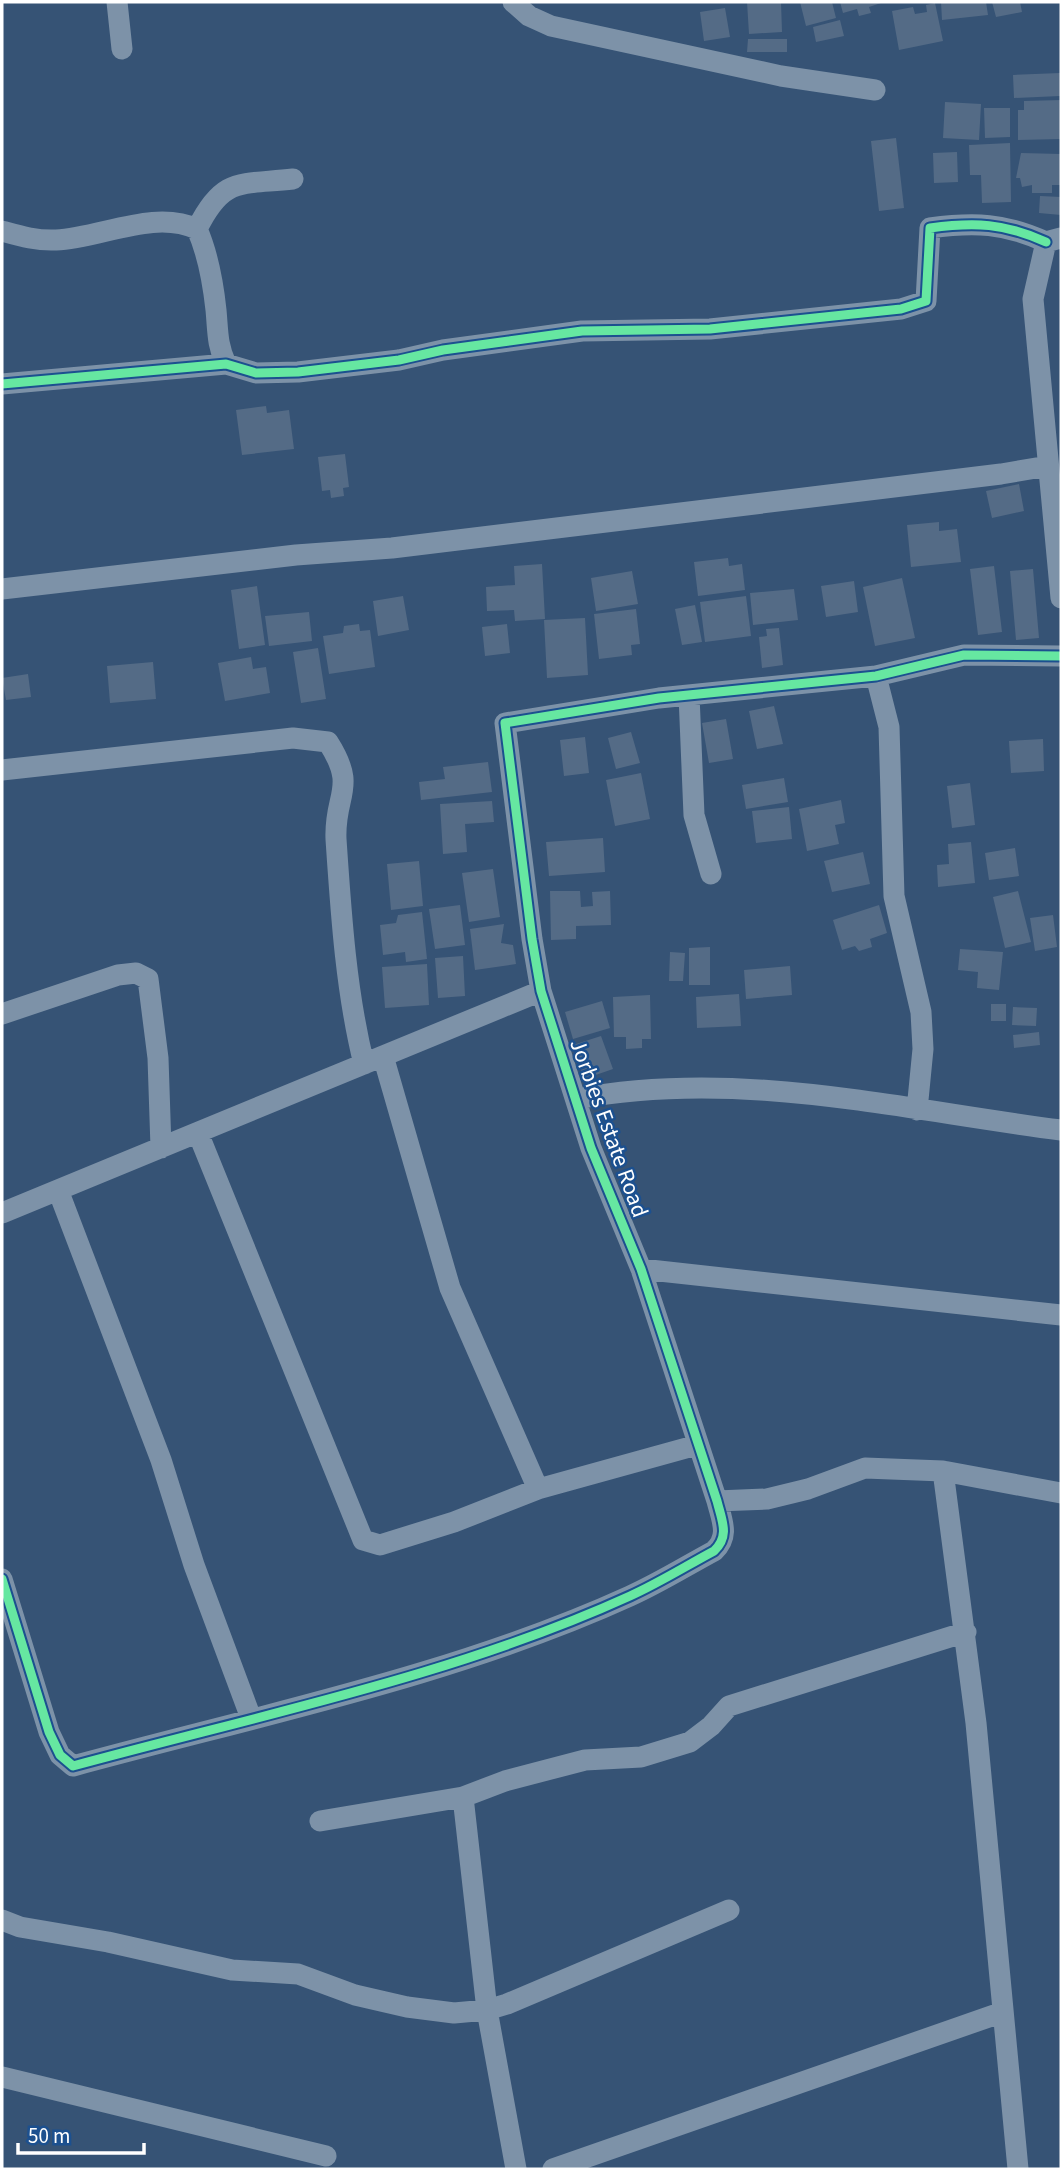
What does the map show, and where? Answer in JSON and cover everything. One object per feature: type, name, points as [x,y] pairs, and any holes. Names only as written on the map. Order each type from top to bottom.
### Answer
[{"type":"street","points":[[117,2],[122,49]]},
{"type":"street","points":[[513,2],[529,16],[551,26],[781,76],[875,90]]},
{"type":"street","points":[[197,229],[210,201],[222,191],[293,179]]},
{"type":"street","points":[[2,231],[32,240],[57,240],[155,223],[182,222],[197,229],[206,249],[216,310],[217,345],[226,364]]},
{"type":"street","points":[[2,384],[226,364],[256,373],[298,372],[399,360],[443,350],[582,331],[710,328],[901,309],[926,301],[930,228],[972,222],[1021,230],[1054,240],[1033,299],[1061,598]]},
{"type":"street","points":[[2,589],[284,556],[392,548],[1001,474],[1048,466]]},
{"type":"street","points":[[711,874],[694,815],[689,695],[876,676],[964,655],[1061,656]]},
{"type":"street","points":[[876,676],[889,727],[894,896],[921,1012],[923,1049],[917,1110]]},
{"type":"street","name":"Jorbies Estate Road","points":[[251,1718],[408,1676],[540,1632],[631,1596],[714,1551],[722,1543],[725,1534],[717,1501],[641,1269],[591,1148],[541,990],[531,939],[505,723],[689,695]]},
{"type":"street","points":[[2,770],[293,738],[328,742],[342,764],[344,786],[336,836],[352,998],[450,1288],[538,1489]]},
{"type":"street","points":[[2,1014],[118,975],[136,973],[148,979],[158,1058],[161,1148]]},
{"type":"street","points":[[2,1213],[541,990]]},
{"type":"street","points":[[577,1099],[649,1089],[761,1089],[1061,1130]]},
{"type":"street","points":[[198,1133],[363,1540],[380,1545],[538,1489],[697,1445]]},
{"type":"street","points":[[2,1579],[49,1732],[60,1755],[73,1766],[251,1718],[194,1565],[161,1460],[58,1190]]},
{"type":"street","points":[[641,1269],[1061,1315]]},
{"type":"street","points":[[717,1501],[767,1499],[808,1489],[865,1468],[943,1471],[1061,1493]]},
{"type":"street","points":[[943,1471],[966,1632],[1018,2169]]},
{"type":"street","points":[[320,1821],[463,1797],[505,1781],[584,1760],[641,1757],[690,1742],[711,1726],[729,1706],[966,1632]]},
{"type":"street","points":[[463,1797],[487,2010],[516,2169]]},
{"type":"street","points":[[2,1920],[20,1927],[108,1941],[232,1970],[298,1974],[355,1995],[407,2007],[454,2012],[487,2010],[590,1971],[729,1910]]},
{"type":"street","points":[[553,2169],[1003,2012]]},
{"type":"street","points":[[2,2077],[327,2156]]},
{"type":"building","points":[[747,2],[781,2],[782,32],[749,34]]},
{"type":"building","points":[[800,2],[832,2],[836,18],[806,26]]},
{"type":"building","points":[[840,2],[884,2],[869,7],[871,13],[859,16],[857,9],[843,13]]},
{"type":"building","points":[[941,2],[986,2],[988,15],[942,20]]},
{"type":"building","points":[[992,2],[1020,2],[1022,12],[996,17]]},
{"type":"building","points":[[935,3],[943,41],[899,50],[892,11],[913,7],[915,14],[927,12],[926,5]]},
{"type":"building","points":[[725,8],[730,37],[704,41],[700,12]]},
{"type":"building","points":[[840,20],[844,36],[816,42],[813,27]]},
{"type":"building","points":[[748,39],[787,39],[787,52],[747,52]]},
{"type":"building","points":[[1060,73],[1060,96],[1014,98],[1013,75]]},
{"type":"building","points":[[1061,100],[1061,139],[1018,140],[1018,110],[1024,110],[1024,101]]},
{"type":"building","points":[[945,102],[981,104],[979,140],[943,138]]},
{"type":"building","points":[[984,108],[1010,108],[1010,137],[985,138]]},
{"type":"building","points":[[896,138],[904,208],[879,211],[871,141]]},
{"type":"building","points":[[1010,143],[1011,202],[982,203],[981,175],[970,175],[969,145]]},
{"type":"building","points":[[957,152],[958,182],[934,183],[933,153]]},
{"type":"building","points":[[1021,153],[1061,154],[1060,185],[1052,185],[1052,193],[1032,193],[1032,185],[1022,187],[1020,178],[1016,178]]},
{"type":"building","points":[[1040,196],[1061,197],[1061,215],[1039,213]]},
{"type":"building","points":[[266,406],[267,413],[289,410],[294,449],[242,455],[236,410]]},
{"type":"building","points":[[345,454],[349,487],[343,488],[344,496],[331,498],[330,490],[322,491],[318,457]]},
{"type":"building","points":[[1019,484],[1024,511],[992,518],[986,491]]},
{"type":"building","points":[[939,522],[939,531],[957,529],[961,562],[911,567],[907,525]]},
{"type":"building","points":[[728,558],[729,566],[742,564],[745,590],[698,596],[694,562]]},
{"type":"building","points":[[542,564],[545,619],[515,621],[514,610],[487,611],[486,587],[515,585],[514,566]]},
{"type":"building","points":[[994,566],[1002,632],[978,635],[970,569]]},
{"type":"building","points":[[1033,569],[1039,638],[1016,640],[1010,571]]},
{"type":"building","points":[[632,571],[638,604],[596,611],[591,578]]},
{"type":"building","points":[[902,578],[915,638],[875,646],[863,587]]},
{"type":"building","points":[[854,581],[858,612],[826,617],[821,586]]},
{"type":"building","points":[[257,586],[265,645],[239,649],[231,590]]},
{"type":"building","points":[[794,589],[798,620],[753,625],[750,593]]},
{"type":"building","points":[[403,596],[409,630],[378,636],[373,601]]},
{"type":"building","points":[[746,596],[751,636],[705,642],[700,602]]},
{"type":"building","points":[[695,605],[702,642],[682,645],[675,609]]},
{"type":"building","points":[[636,609],[640,644],[631,645],[632,655],[599,659],[594,614]]},
{"type":"building","points":[[309,612],[312,641],[269,646],[265,616]]},
{"type":"building","points":[[585,618],[588,675],[547,678],[544,620]]},
{"type":"building","points":[[359,624],[360,631],[370,630],[375,667],[329,674],[323,636],[343,633],[344,626]]},
{"type":"building","points":[[507,624],[510,653],[485,656],[482,627]]},
{"type":"building","points":[[779,628],[783,665],[762,668],[759,637],[767,636],[766,629]]},
{"type":"building","points":[[318,648],[326,699],[301,703],[293,652]]},
{"type":"building","points":[[251,657],[253,669],[266,667],[270,693],[225,701],[218,663]]},
{"type":"building","points":[[153,662],[156,699],[110,703],[107,666]]},
{"type":"building","points":[[28,674],[31,697],[6,700],[2,678]]},
{"type":"building","points":[[774,706],[783,744],[757,749],[749,711]]},
{"type":"building","points":[[726,719],[733,759],[709,763],[702,723]]},
{"type":"building","points":[[631,732],[640,763],[616,769],[608,738]]},
{"type":"building","points":[[585,737],[589,773],[564,776],[560,740]]},
{"type":"building","points":[[1043,739],[1044,771],[1011,773],[1009,741]]},
{"type":"building","points":[[488,762],[492,792],[421,800],[419,782],[445,779],[443,767]]},
{"type":"building","points":[[641,773],[650,819],[615,826],[606,780]]},
{"type":"building","points":[[784,778],[788,802],[746,809],[742,785]]},
{"type":"building","points":[[970,783],[975,825],[952,828],[947,786]]},
{"type":"building","points":[[841,800],[845,823],[835,825],[839,844],[807,851],[799,809]]},
{"type":"building","points":[[492,801],[494,822],[465,824],[467,852],[443,854],[440,804]]},
{"type":"building","points":[[789,807],[792,839],[756,843],[752,811]]},
{"type":"building","points":[[603,838],[605,872],[549,876],[546,842]]},
{"type":"building","points":[[971,842],[975,883],[938,887],[937,865],[949,864],[948,844]]},
{"type":"building","points":[[1015,848],[1019,876],[989,880],[985,853]]},
{"type":"building","points":[[863,852],[870,884],[832,892],[824,861]]},
{"type":"building","points":[[419,861],[423,906],[391,910],[387,864]]},
{"type":"building","points":[[493,869],[500,917],[469,922],[462,873]]},
{"type":"building","points":[[550,891],[580,891],[581,907],[593,906],[592,892],[610,891],[611,925],[576,926],[576,939],[551,940]]},
{"type":"building","points":[[1018,891],[1031,942],[1005,948],[993,897]]},
{"type":"building","points":[[460,905],[465,945],[435,949],[429,909]]},
{"type":"building","points":[[879,905],[887,933],[870,939],[872,947],[859,951],[855,946],[842,950],[833,920]]},
{"type":"building","points":[[422,912],[427,959],[406,962],[405,952],[383,955],[380,925],[396,923],[398,915]]},
{"type":"building","points":[[1053,915],[1057,947],[1035,951],[1030,918]]},
{"type":"building","points":[[504,924],[501,943],[513,945],[516,964],[475,970],[470,929]]},
{"type":"building","points":[[710,947],[710,985],[689,985],[689,948]]},
{"type":"building","points":[[960,949],[1003,952],[999,990],[977,988],[978,972],[958,970]]},
{"type":"building","points":[[670,952],[685,953],[683,981],[669,981]]},
{"type":"building","points":[[463,956],[465,996],[438,998],[435,958]]},
{"type":"building","points":[[427,964],[429,1005],[385,1008],[382,967]]},
{"type":"building","points":[[790,966],[792,995],[746,999],[744,970]]},
{"type":"building","points":[[739,994],[741,1026],[697,1028],[696,997]]},
{"type":"building","points":[[650,995],[651,1039],[642,1039],[642,1048],[626,1049],[626,1037],[614,1037],[613,997]]},
{"type":"building","points":[[602,1001],[610,1028],[573,1039],[565,1012]]},
{"type":"building","points":[[991,1004],[1006,1004],[1006,1021],[991,1021]]},
{"type":"building","points":[[1013,1007],[1037,1008],[1036,1026],[1012,1025]]},
{"type":"building","points":[[1039,1032],[1040,1045],[1014,1048],[1013,1035]]},
{"type":"building","points":[[601,1036],[613,1069],[584,1079],[573,1045]]},
{"type":"cycle path","points":[[2,384],[226,364],[256,373],[298,372],[399,360],[443,350],[582,331],[710,329],[901,309],[926,301],[930,228],[989,226],[1017,231],[1046,242]]},
{"type":"cycle path","points":[[2,1579],[49,1732],[60,1755],[73,1766],[355,1692],[496,1649],[630,1596],[714,1551],[723,1534],[717,1501],[641,1269],[591,1148],[541,991],[505,723],[659,698],[876,676],[964,655],[1061,656]]}]
